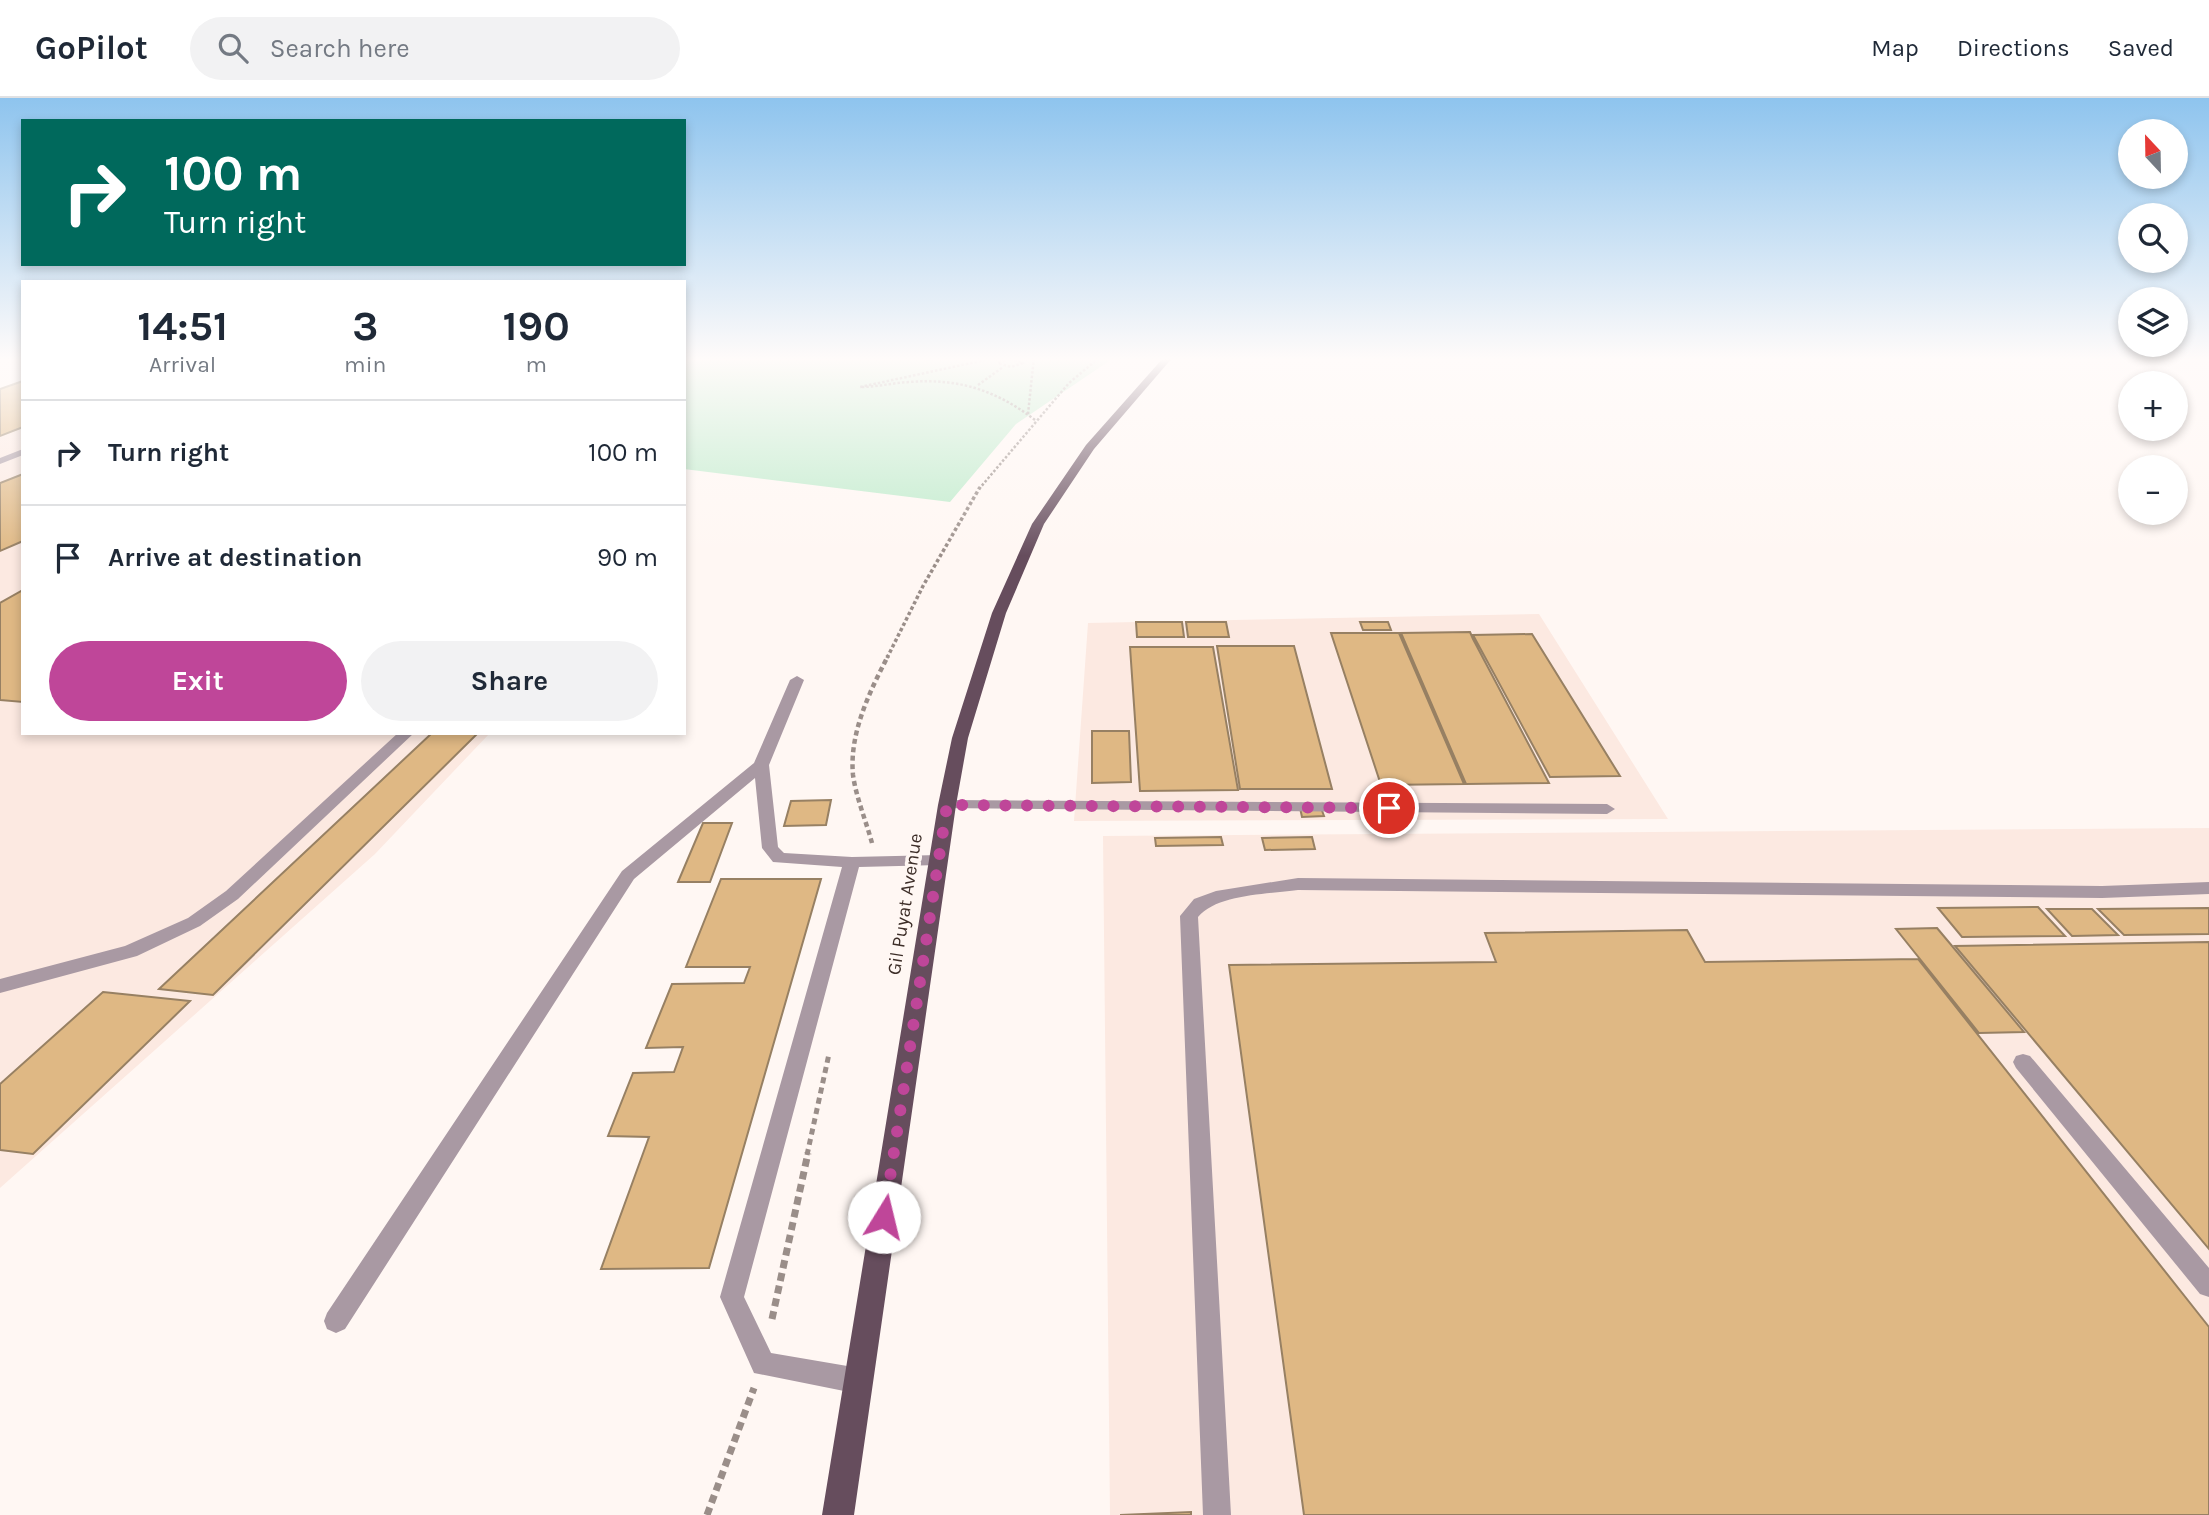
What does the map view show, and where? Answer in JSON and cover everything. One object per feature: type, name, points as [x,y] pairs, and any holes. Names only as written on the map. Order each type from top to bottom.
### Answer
[{"type":"main road","name":"Gil Puyat Avenue","points":[[838,1515],[947,805],[960,738],[999,613],[1038,524],[1090,447],[1111,423]]},
{"type":"lane","points":[[0,461],[21,453]]},
{"type":"lane","points":[[797,680],[761,765],[766,835],[770,848],[779,858],[862,862],[939,860]]},
{"type":"lane","points":[[0,986],[131,951],[165,938],[214,909],[405,735]]},
{"type":"lane","points":[[336,1321],[628,875],[761,765]]},
{"type":"lane","points":[[947,805],[1607,809]]},
{"type":"lane","points":[[859,1381],[763,1364],[732,1297],[862,862]]},
{"type":"lane","points":[[1217,1515],[1189,916],[1199,903],[1222,895],[1298,884],[2102,892],[2209,888]]},
{"type":"lane","points":[[2023,1062],[2209,1286]]},
{"type":"path","points":[[862,862],[872,835],[853,774],[864,702],[964,511],[983,482],[1032,423]]},
{"type":"path","points":[[707,1515],[763,1364],[830,1051]]},
{"type":"shaded area","points":[[0,423],[21,423],[21,735],[488,735],[375,854],[0,1188]]},
{"type":"shaded area","points":[[1539,614],[1668,819],[1074,821],[1088,623]]},
{"type":"shaded area","points":[[2209,828],[2209,1515],[1110,1515],[1103,836]]},
{"type":"green space","points":[[686,423],[1017,423],[950,502],[686,469]]},
{"type":"building","points":[[0,423],[21,423],[21,428],[0,436]]},
{"type":"building","points":[[21,475],[21,542],[0,551],[0,483]]},
{"type":"building","points":[[21,591],[21,702],[0,700],[0,603]]},
{"type":"building","points":[[1136,622],[1182,622],[1184,637],[1137,637]]},
{"type":"building","points":[[1186,622],[1226,622],[1229,637],[1188,637]]},
{"type":"building","points":[[1360,622],[1388,622],[1391,630],[1363,630]]},
{"type":"building","points":[[1470,632],[1549,783],[1466,784],[1401,633]]},
{"type":"building","points":[[1331,633],[1399,633],[1464,784],[1381,785]]},
{"type":"building","points":[[1532,634],[1620,776],[1550,777],[1473,635]]},
{"type":"building","points":[[1217,646],[1294,646],[1332,789],[1240,789]]},
{"type":"building","points":[[1130,647],[1213,647],[1238,790],[1140,791]]},
{"type":"building","points":[[1092,731],[1129,731],[1131,782],[1092,783]]},
{"type":"building","points":[[430,735],[476,735],[213,995],[159,989]]},
{"type":"building","points":[[831,800],[826,825],[784,826],[791,801]]},
{"type":"building","points":[[1300,808],[1321,808],[1324,816],[1302,817]]},
{"type":"building","points":[[703,823],[732,823],[710,882],[678,882]]},
{"type":"building","points":[[1221,837],[1223,845],[1156,846],[1155,838]]},
{"type":"building","points":[[1312,837],[1315,849],[1265,850],[1262,838]]},
{"type":"building","points":[[721,879],[821,879],[709,1268],[601,1269],[649,1137],[608,1136],[633,1073],[674,1072],[683,1047],[646,1048],[672,984],[744,983],[750,967],[686,967]]},
{"type":"building","points":[[2038,907],[2065,936],[1962,937],[1938,908]]},
{"type":"building","points":[[2209,908],[2209,934],[2124,935],[2098,909]]},
{"type":"building","points":[[2047,909],[2092,909],[2118,935],[2072,936]]},
{"type":"building","points":[[1937,928],[2024,1032],[1979,1033],[1896,929]]},
{"type":"building","points":[[1687,930],[1705,962],[1918,959],[2209,1327],[2209,1515],[1304,1515],[1229,965],[1496,962],[1485,933]]},
{"type":"building","points":[[2209,942],[2209,1249],[1955,946]]},
{"type":"building","points":[[103,992],[190,1001],[33,1154],[0,1150],[0,1084]]},
{"type":"building","points":[[1191,1512],[1191,1515],[1120,1515]]},
{"type":"route","points":[[884,1217],[947,805],[1389,808]]}]
